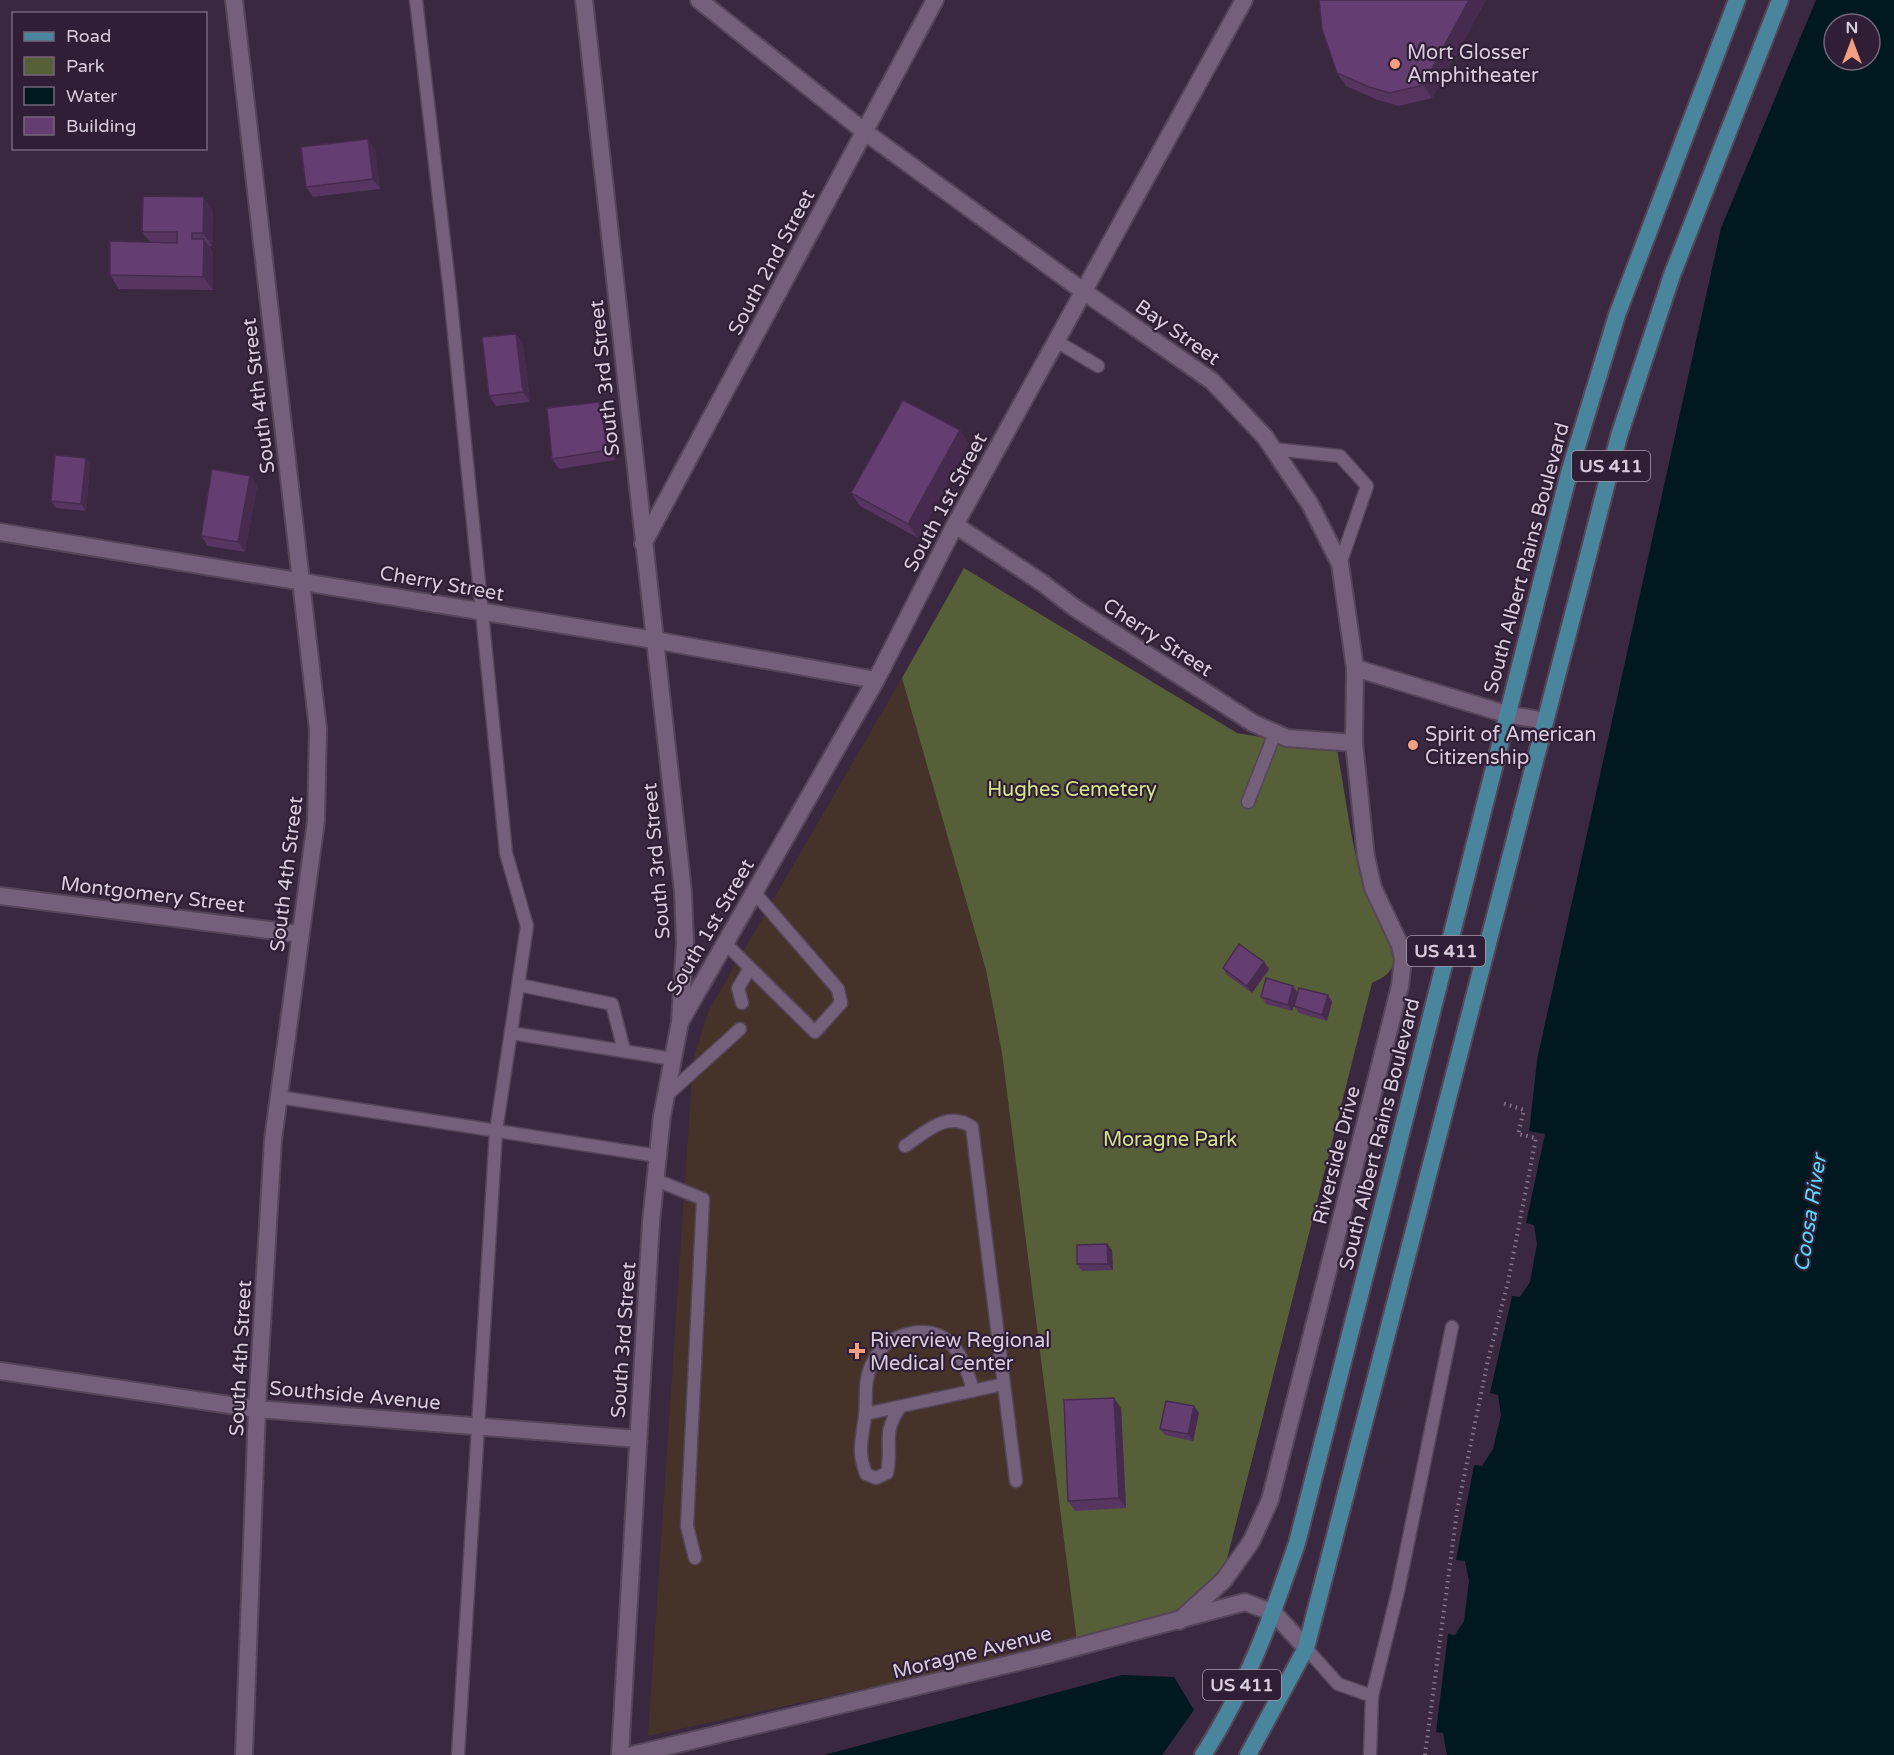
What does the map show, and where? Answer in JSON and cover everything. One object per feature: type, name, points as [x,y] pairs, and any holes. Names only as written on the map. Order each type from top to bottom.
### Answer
[{"type":"main road","points":[[1717,48],[1724,0]]},
{"type":"main road","name":"South Albert Rains Boulevard","points":[[1203,1755],[1244,1681],[1274,1613],[1297,1543],[1569,473],[1602,361],[1717,48],[1737,0]]},
{"type":"main road","name":"US 411","points":[[1248,1755],[1306,1648],[1619,436],[1647,344],[1780,0]]},
{"type":"street","name":"South 4th Street","points":[[234,0],[318,729],[316,820],[273,1140],[257,1408],[244,1755]]},
{"type":"street","name":"South 3rd Street","points":[[584,0],[683,892],[685,942],[680,1022],[666,1096],[656,1180],[620,1755]]},
{"type":"street","name":"Bay Street","points":[[699,0],[865,132],[1083,291],[1212,381],[1265,437],[1310,504],[1340,564],[1355,668]]},
{"type":"street","name":"South 2nd Street","points":[[643,544],[935,0]]},
{"type":"street","name":"South 1st Street","points":[[680,1022],[876,680],[955,525],[1244,0]]},
{"type":"street","name":"Cherry Street","points":[[955,525],[1095,621],[1253,723],[1287,738],[1354,743]]},
{"type":"street","name":"Cherry Street","points":[[0,532],[300,580],[876,680]]},
{"type":"street","points":[[1355,668],[1506,714],[1545,722]]},
{"type":"street","name":"Riverside Drive","points":[[1179,1621],[1224,1580],[1251,1542],[1270,1500],[1400,986],[1402,960],[1400,945],[1373,888],[1366,857],[1354,743],[1355,668]]},
{"type":"street","name":"Montgomery Street","points":[[0,896],[300,934]]},
{"type":"street","name":"Southside Avenue","points":[[0,1371],[257,1408],[638,1439]]},
{"type":"street","name":"Moragne Avenue","points":[[632,1755],[1179,1621],[1245,1602],[1274,1613],[1306,1648]]},
{"type":"lane","points":[[416,0],[450,293],[506,853],[527,926],[496,1131],[458,1755]]},
{"type":"lane","points":[[1056,341],[1098,366]]},
{"type":"lane","points":[[1273,449],[1340,456],[1367,486],[1340,564]]},
{"type":"lane","points":[[1248,802],[1275,733]]},
{"type":"lane","points":[[725,943],[750,968],[772,997],[815,1032],[841,1002],[838,989],[754,892]]},
{"type":"lane","points":[[742,1002],[738,988],[750,968]]},
{"type":"lane","points":[[519,985],[612,1004],[624,1050]]},
{"type":"lane","points":[[666,1096],[740,1029]]},
{"type":"lane","points":[[511,1033],[673,1059]]},
{"type":"lane","points":[[279,1097],[658,1156]]},
{"type":"lane","points":[[905,1146],[938,1124],[950,1119],[963,1121],[972,1127],[1016,1481]]},
{"type":"lane","points":[[656,1180],[703,1199],[687,1526],[694,1558]]},
{"type":"lane","points":[[1370,1755],[1372,1696],[1398,1592],[1452,1327]]},
{"type":"lane","points":[[900,1407],[887,1435],[890,1460],[888,1473],[876,1478],[866,1474],[860,1458],[866,1379],[873,1360],[890,1338],[916,1332],[930,1332],[944,1337],[967,1365],[973,1391]]},
{"type":"lane","points":[[865,1414],[1004,1384]]},
{"type":"lane","points":[[1306,1648],[1338,1684],[1372,1696]]},
{"type":"path","points":[[1425,1755],[1457,1511],[1488,1360],[1508,1282],[1536,1138],[1518,1134],[1524,1110],[1502,1103]]},
{"type":"shaded area","name":"Riverview Regional Medical Center","points":[[902,678],[986,970],[1002,1053],[1077,1642],[648,1736],[693,1061],[708,1012]]},
{"type":"green space","name":"Moragne Park","points":[[964,568],[1237,733],[1337,750],[1361,877],[1390,936],[1393,947],[1394,958],[1390,971],[1372,983],[1225,1567],[1208,1586],[1165,1620],[1077,1642],[1002,1053],[986,970],[902,678]]},
{"type":"water","name":"Coosa River","points":[[1816,0],[1894,0],[1894,1755],[1422,1755],[1529,1133],[1537,1060],[1721,228]]},
{"type":"water","points":[[1122,1675],[1174,1677],[1194,1710],[1162,1755],[824,1755]]},
{"type":"pier","points":[[1529,1131],[1545,1134],[1526,1223],[1534,1225],[1537,1244],[1530,1282],[1520,1297],[1512,1296],[1490,1393],[1498,1395],[1501,1415],[1493,1449],[1482,1466],[1474,1465],[1456,1560],[1465,1561],[1469,1581],[1464,1621],[1455,1635],[1448,1634],[1436,1732],[1443,1733],[1447,1755],[1419,1755],[1443,1547]]},
{"type":"building","name":"Mort Glosser Amphitheater","points":[[1319,0],[1469,0],[1423,85],[1390,93],[1369,87],[1337,73],[1322,29]]},
{"type":"building","points":[[368,139],[373,179],[306,187],[301,147]]},
{"type":"building","points":[[143,196],[204,197],[203,233],[192,233],[192,239],[204,239],[203,277],[110,275],[110,241],[177,243],[177,232],[142,232]]},
{"type":"building","points":[[516,334],[523,392],[489,396],[482,337]]},
{"type":"building","points":[[903,400],[960,430],[908,524],[851,493]]},
{"type":"building","points":[[599,402],[608,450],[552,459],[547,408]]},
{"type":"building","points":[[55,455],[86,458],[81,504],[51,501]]},
{"type":"building","points":[[212,469],[250,476],[238,542],[201,536]]},
{"type":"building","points":[[1239,944],[1264,962],[1247,986],[1223,968]]},
{"type":"building","points":[[1266,978],[1293,986],[1288,1005],[1261,997]]},
{"type":"building","points":[[1299,988],[1328,995],[1322,1015],[1294,1006]]},
{"type":"building","points":[[1107,1244],[1108,1264],[1077,1264],[1077,1245]]},
{"type":"building","points":[[1114,1398],[1119,1498],[1068,1501],[1064,1400]]},
{"type":"building","points":[[1166,1401],[1194,1406],[1188,1434],[1160,1429]]},
{"type":"place","name":"Mort Glosser Amphitheater","points":[[1395,64]]},
{"type":"place","name":"Spirit of American Citizenship","points":[[1413,745]]},
{"type":"place","name":"Riverview Regional Medical Center","points":[[857,1351]]},
{"type":"park label","name":"Hughes Cemetery","points":[[1072,789]]}]
